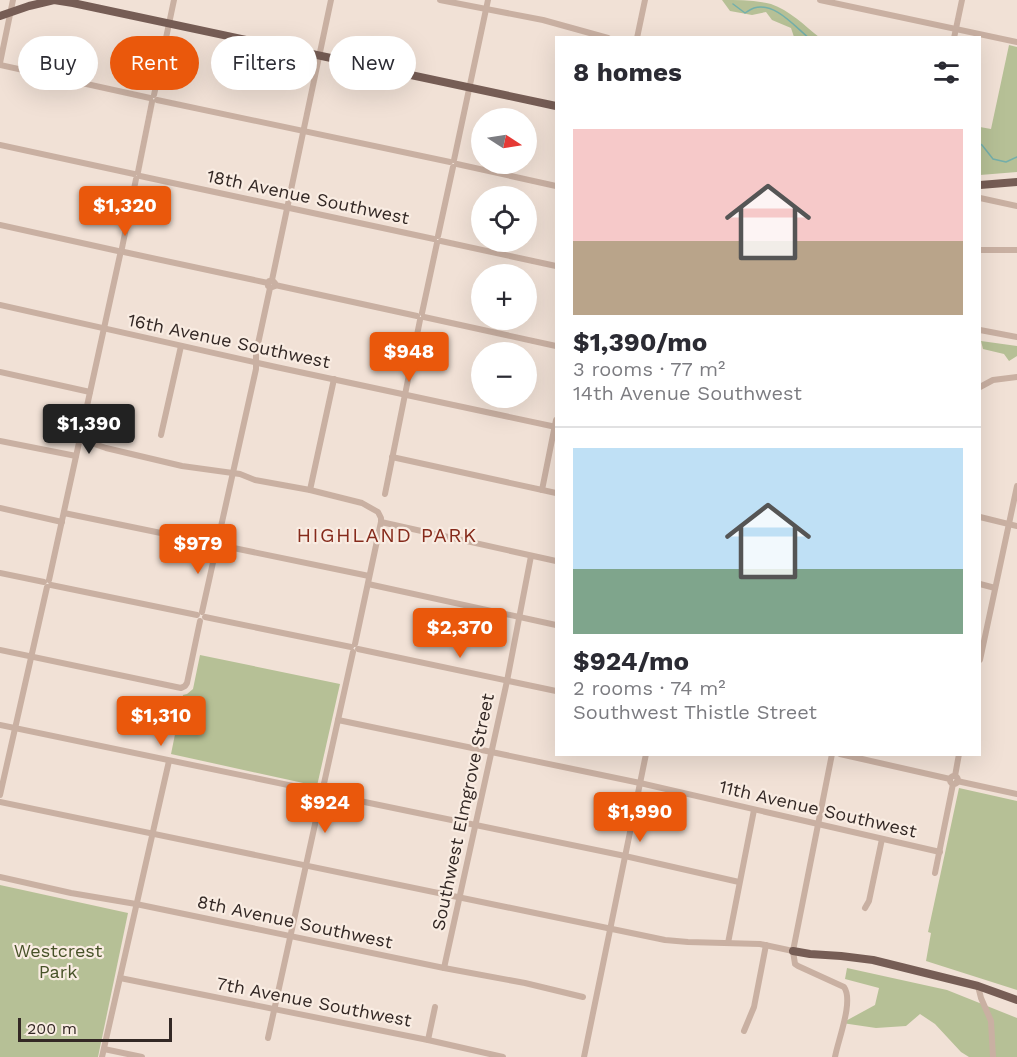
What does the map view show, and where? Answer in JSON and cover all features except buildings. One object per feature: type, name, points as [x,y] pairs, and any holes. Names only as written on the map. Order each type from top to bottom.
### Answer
[{"type":"main road","points":[[0,16],[54,0],[555,106]]},
{"type":"main road","points":[[981,185],[1017,182]]},
{"type":"main road","points":[[793,951],[873,960],[978,986],[1017,1000]]},
{"type":"street","points":[[13,0],[0,64],[555,186]]},
{"type":"street","points":[[0,795],[64,513],[174,0]]},
{"type":"street","points":[[0,650],[179,687],[187,683],[256,369],[256,353],[331,0]]},
{"type":"street","points":[[440,0],[535,18],[601,36]]},
{"type":"street","points":[[385,494],[488,0]]},
{"type":"street","points":[[636,36],[645,0]]},
{"type":"street","points":[[819,0],[1017,42]]},
{"type":"street","points":[[954,36],[962,0]]},
{"type":"street","name":"18th Avenue Southwest","points":[[0,145],[555,266]]},
{"type":"street","points":[[1017,182],[1017,189]]},
{"type":"street","points":[[981,198],[1017,206]]},
{"type":"street","points":[[0,225],[555,346]]},
{"type":"street","points":[[981,250],[1017,250]]},
{"type":"street","name":"16th Avenue Southwest","points":[[0,305],[334,380],[555,425]]},
{"type":"street","points":[[981,330],[1017,337]]},
{"type":"street","points":[[161,435],[181,346]]},
{"type":"street","points":[[0,372],[90,392]]},
{"type":"street","points":[[981,387],[993,381],[1017,377]]},
{"type":"street","points":[[310,490],[334,380]]},
{"type":"street","points":[[542,490],[555,430]]},
{"type":"street","points":[[80,439],[106,448],[182,466],[233,473],[255,480],[362,503],[378,512],[381,518],[268,1038]]},
{"type":"street","points":[[0,441],[76,456]]},
{"type":"street","points":[[392,457],[555,493]]},
{"type":"street","points":[[981,647],[1017,486]]},
{"type":"street","points":[[0,508],[62,522]]},
{"type":"street","points":[[64,513],[369,576]]},
{"type":"street","points":[[981,517],[1017,526]]},
{"type":"street","points":[[381,522],[555,561]]},
{"type":"street","name":"Southwest Elmgrove Street","points":[[444,968],[507,681],[531,556]]},
{"type":"street","points":[[0,573],[555,691]]},
{"type":"street","points":[[368,584],[555,625]]},
{"type":"street","points":[[981,584],[995,588]]},
{"type":"street","name":"11th Avenue Southwest","points":[[338,720],[640,783],[940,852]]},
{"type":"street","points":[[0,725],[739,882]]},
{"type":"street","points":[[584,1057],[645,756]]},
{"type":"street","points":[[832,756],[793,951],[795,964],[844,987],[848,993],[846,1012],[835,1057]]},
{"type":"street","points":[[849,756],[1017,794]]},
{"type":"street","points":[[935,873],[959,756]]},
{"type":"street","points":[[102,1057],[169,761]]},
{"type":"street","points":[[0,802],[665,940],[766,945],[793,951]]},
{"type":"street","points":[[728,943],[754,810]]},
{"type":"street","points":[[866,908],[882,839]]},
{"type":"street","name":"8th Avenue Southwest","points":[[0,877],[525,983],[583,997]]},
{"type":"street","points":[[744,1031],[754,1007],[766,945]]},
{"type":"street","name":"7th Avenue Southwest","points":[[120,978],[503,1057]]},
{"type":"street","points":[[978,986],[991,1021],[993,1057]]},
{"type":"street","points":[[428,1040],[435,1007]]},
{"type":"street","points":[[104,1049],[142,1057]]},
{"type":"green space","points":[[722,0],[771,4],[790,14],[818,36],[794,36],[791,28],[772,20],[766,12],[752,15],[730,11]]},
{"type":"green space","points":[[1009,45],[1017,47],[1017,172],[981,175],[981,127],[991,129]]},
{"type":"green space","points":[[981,341],[1017,346],[1017,356],[1009,361],[1004,354],[983,349]]},
{"type":"green space","points":[[200,655],[340,684],[317,786],[171,754],[183,695],[193,689]]},
{"type":"green space","points":[[959,788],[1017,801],[1017,990],[926,961],[931,933],[928,932]]},
{"type":"green space","name":"Westcrest Park","points":[[0,885],[128,913],[98,1057],[0,1057]]},
{"type":"green space","points":[[847,968],[947,990],[1017,1018],[1017,1057],[969,1057],[961,1052],[935,1024],[920,1014],[906,1026],[876,1028],[842,1023],[875,1005],[879,988],[845,979]]},
{"type":"waterway","points":[[733,4],[745,13],[754,8],[769,8],[791,22],[807,36]]},
{"type":"waterway","points":[[981,144],[993,159],[1006,162],[1017,157]]},
{"type":"district","name":"HIGHLAND PARK","points":[[387,535]]}]
